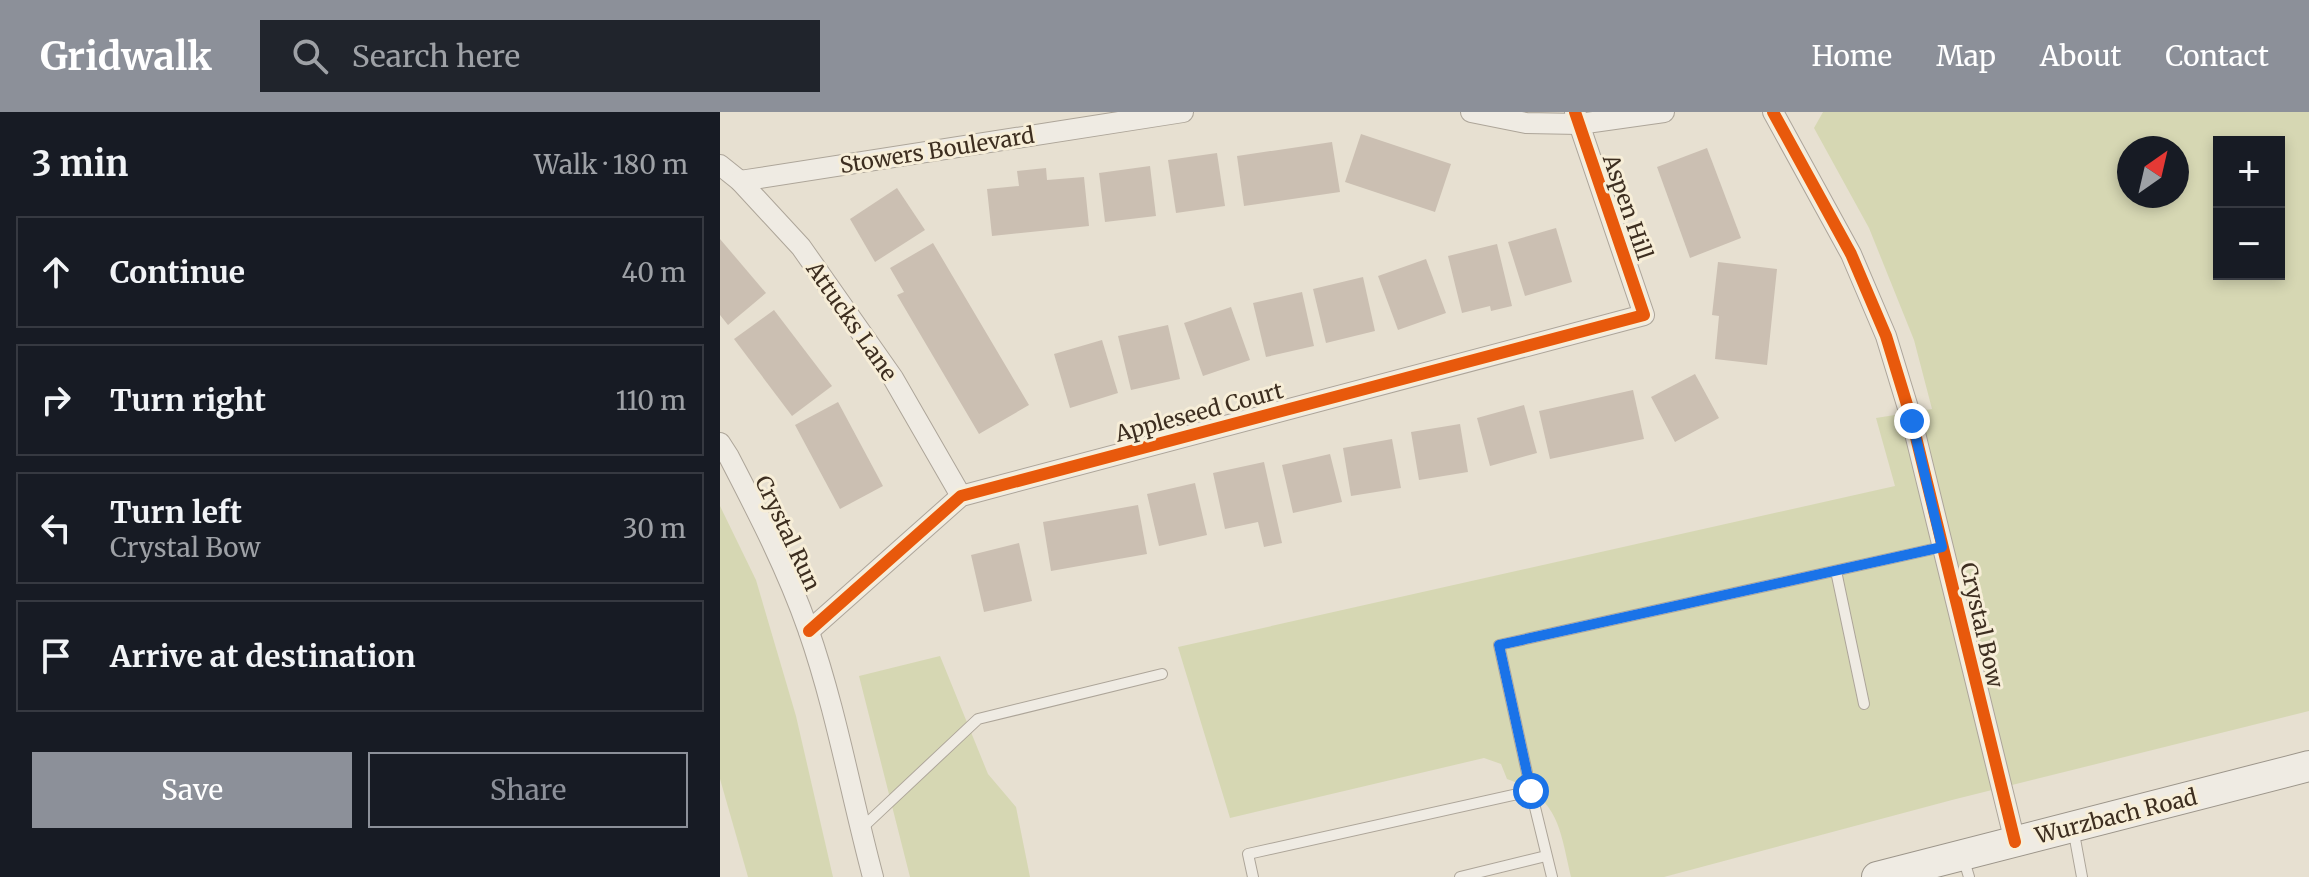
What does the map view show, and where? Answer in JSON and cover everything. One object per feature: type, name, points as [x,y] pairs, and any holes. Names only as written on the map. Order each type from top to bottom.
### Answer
[{"type":"main road","name":"Wurzbach Road","points":[[1877,877],[1966,866],[2015,842],[2309,766]]},
{"type":"street","name":"Stowers Boulevard","points":[[740,181],[1183,112]]},
{"type":"street","points":[[1471,112],[1526,123],[1664,112]]},
{"type":"street","name":"Crystal Bow","points":[[1773,112],[1851,254],[1886,336],[1912,421],[2015,842]]},
{"type":"street","name":"Aspen Hill","points":[[1577,118],[1644,315]]},
{"type":"street","name":"Attucks Lane","points":[[720,165],[740,181],[801,247],[893,378],[961,496]]},
{"type":"street","name":"Appleseed Court","points":[[809,631],[961,496],[1644,315]]},
{"type":"street","name":"Crystal Run","points":[[720,443],[782,560],[809,631],[829,698],[873,877]]},
{"type":"lane","points":[[1552,877],[1499,645],[1942,547]]},
{"type":"lane","points":[[1836,571],[1864,704]]},
{"type":"lane","points":[[860,829],[978,719],[1162,674]]},
{"type":"lane","points":[[1253,877],[1248,854],[1531,791]]},
{"type":"lane","points":[[2073,827],[2082,877]]},
{"type":"lane","points":[[1460,877],[1546,856]]},
{"type":"green space","points":[[1823,112],[2309,112],[2309,711],[1952,800],[1664,877],[1571,877],[1560,830],[1547,806],[1524,786],[1507,779],[1501,764],[1484,758],[1230,818],[1178,647],[1895,486],[1876,418],[1932,409],[1914,340],[1869,228],[1814,128]]},
{"type":"green space","points":[[720,506],[756,580],[796,716],[833,877],[748,877],[720,779]]},
{"type":"green space","points":[[940,656],[988,774],[1016,807],[1030,877],[910,877],[859,676]]},
{"type":"building","points":[[1361,134],[1451,164],[1435,212],[1345,182]]},
{"type":"building","points":[[1332,142],[1340,192],[1244,206],[1237,156]]},
{"type":"building","points":[[1707,148],[1741,238],[1690,258],[1657,167]]},
{"type":"building","points":[[1217,153],[1225,206],[1176,213],[1168,160]]},
{"type":"building","points":[[1150,166],[1156,216],[1105,222],[1099,173]]},
{"type":"building","points":[[1046,168],[1047,180],[1084,177],[1089,226],[992,236],[987,189],[1019,186],[1017,171]]},
{"type":"building","points":[[897,188],[925,230],[875,262],[850,219]]},
{"type":"building","points":[[1556,228],[1572,282],[1525,296],[1508,242]]},
{"type":"building","points":[[720,239],[766,293],[728,325],[720,315]]},
{"type":"building","points":[[933,243],[1029,405],[979,434],[897,295],[904,292],[890,268]]},
{"type":"building","points":[[1497,244],[1512,306],[1491,311],[1490,306],[1462,313],[1448,256]]},
{"type":"building","points":[[1426,259],[1446,313],[1398,330],[1378,276]]},
{"type":"building","points":[[1718,262],[1777,269],[1767,365],[1715,359],[1719,316],[1712,315]]},
{"type":"building","points":[[1363,277],[1375,331],[1326,343],[1313,289]]},
{"type":"building","points":[[1302,292],[1314,346],[1266,357],[1253,303]]},
{"type":"building","points":[[1231,307],[1250,360],[1203,376],[1184,323]]},
{"type":"building","points":[[774,310],[832,386],[792,416],[734,339]]},
{"type":"building","points":[[1168,325],[1180,379],[1131,390],[1118,336]]},
{"type":"building","points":[[1102,340],[1118,393],[1070,408],[1054,354]]},
{"type":"building","points":[[1695,374],[1719,418],[1675,442],[1651,397]]},
{"type":"building","points":[[1633,390],[1644,439],[1550,459],[1539,411]]},
{"type":"building","points":[[838,402],[883,486],[840,509],[795,425]]},
{"type":"building","points":[[1524,405],[1537,453],[1490,466],[1477,418]]},
{"type":"building","points":[[1460,424],[1468,472],[1419,480],[1411,432]]},
{"type":"building","points":[[1392,439],[1401,488],[1351,496],[1343,448]]},
{"type":"building","points":[[1330,454],[1342,502],[1293,513],[1282,465]]},
{"type":"building","points":[[1264,462],[1282,543],[1264,547],[1258,522],[1225,529],[1213,473]]},
{"type":"building","points":[[1195,483],[1207,535],[1159,546],[1147,494]]},
{"type":"building","points":[[1138,505],[1147,554],[1051,571],[1043,522]]},
{"type":"building","points":[[1019,543],[1032,601],[984,612],[971,555]]},
{"type":"cycle path","points":[[809,631],[961,496],[1644,315],[1575,112]]},
{"type":"cycle path","points":[[1773,112],[1851,254],[1886,336],[1912,421],[2015,842]]},
{"type":"route","points":[[1531,791],[1499,645],[1942,547],[1912,421]]}]
